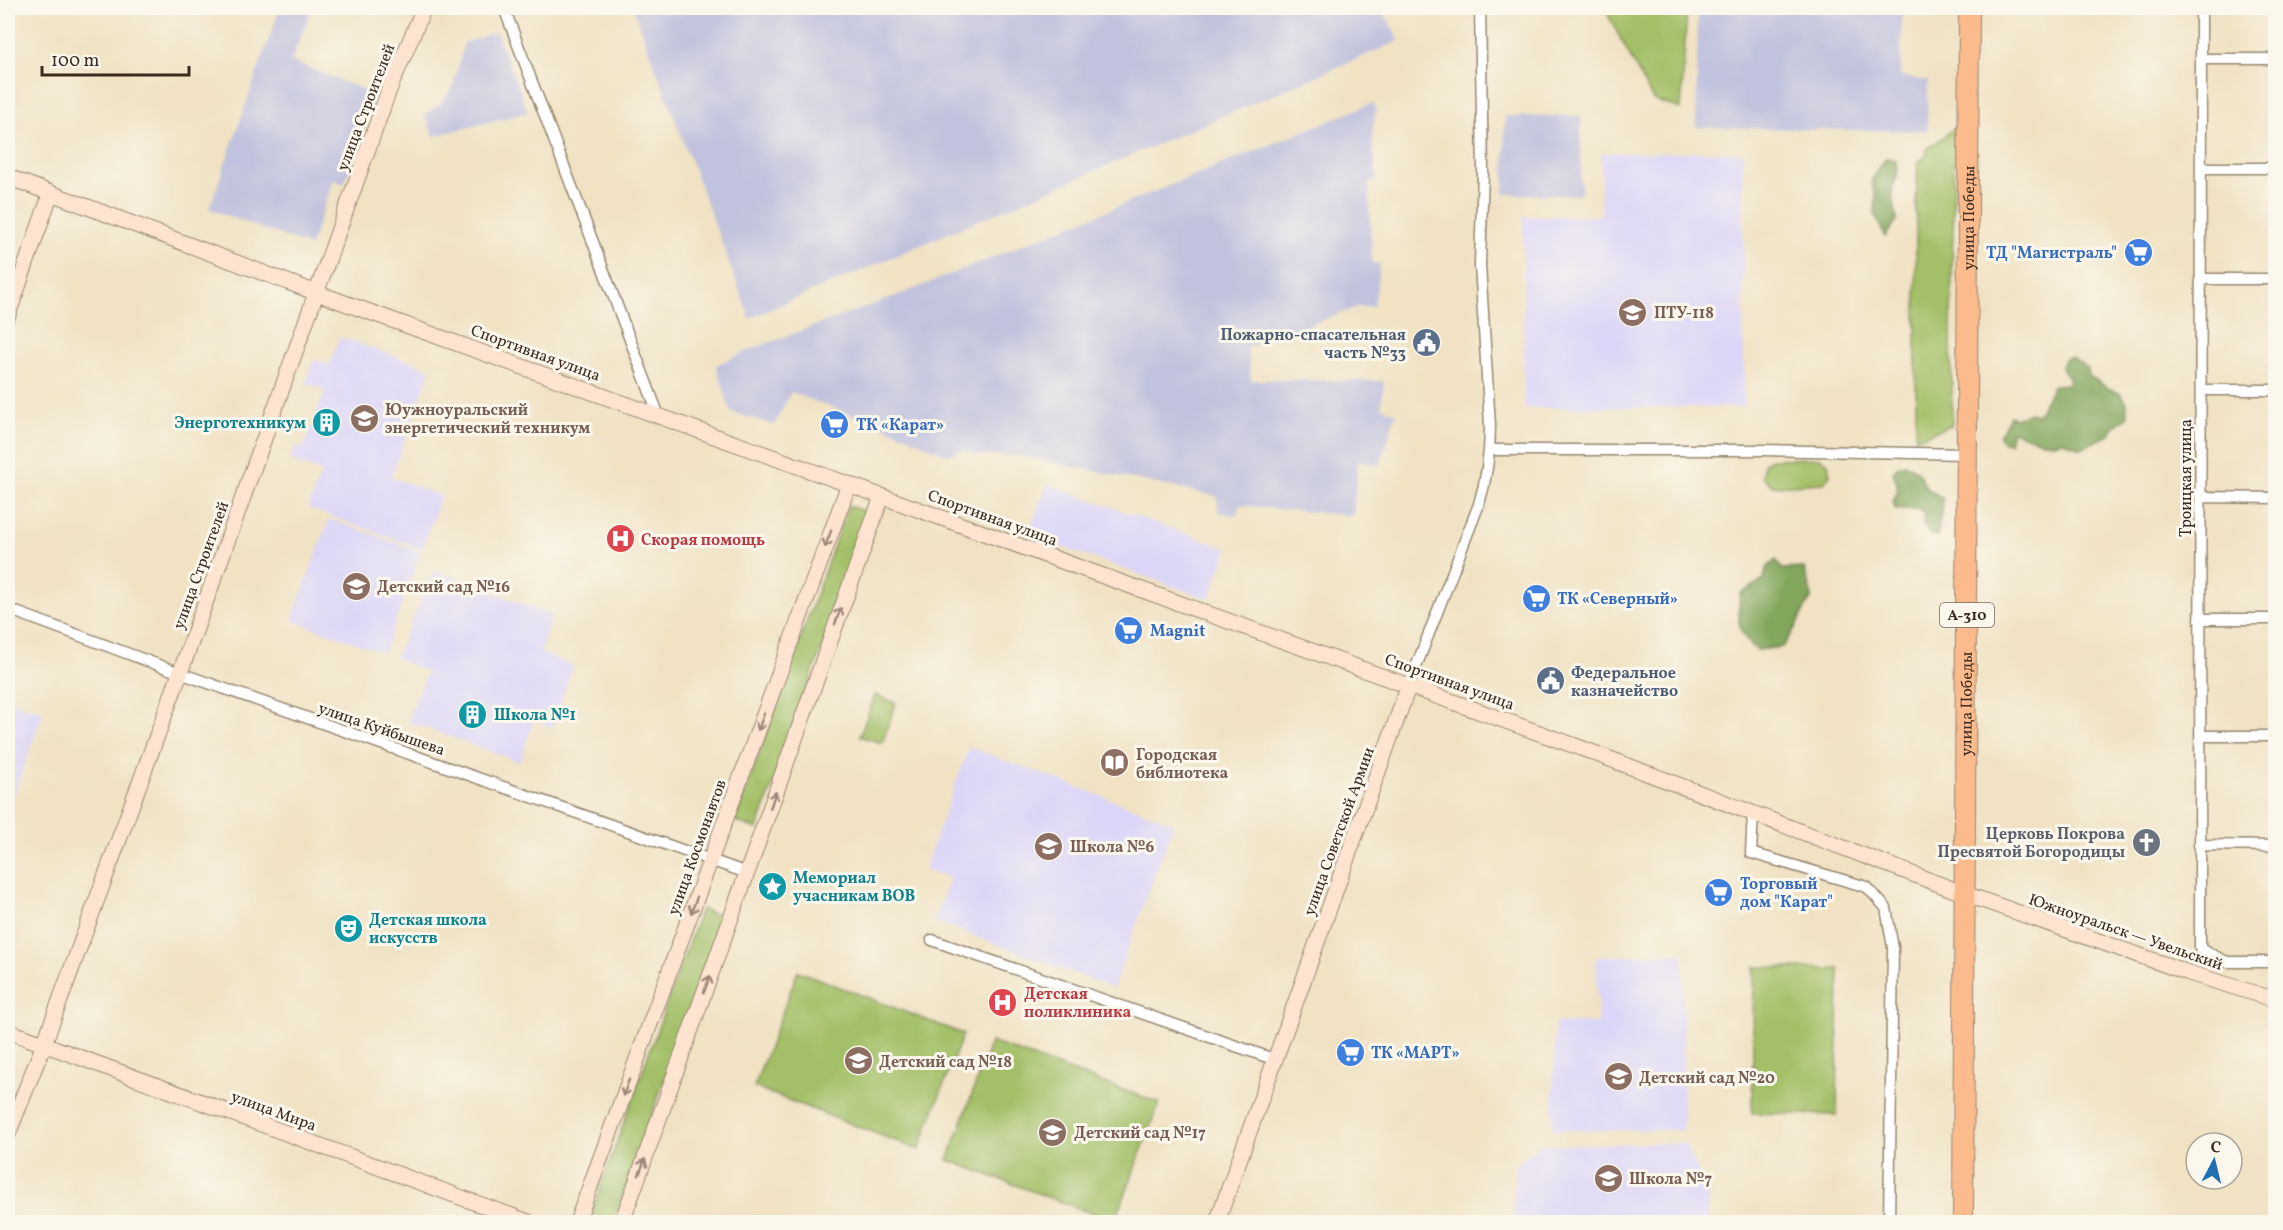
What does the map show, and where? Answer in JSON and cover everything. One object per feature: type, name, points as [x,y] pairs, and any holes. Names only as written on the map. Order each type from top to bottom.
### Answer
[{"type":"highway","name":"улица Победы","points":[[1963,1222],[1969,8]]},
{"type":"street","name":"улица Строителей","points":[[8,1134],[44,1044],[180,673],[389,90],[424,8]]},
{"type":"street","points":[[504,8],[659,416]]},
{"type":"street","name":"улица Советской Армии","points":[[1217,1222],[1409,685],[1479,504],[1486,480],[1490,450],[1490,413],[1480,265],[1483,171],[1480,8]]},
{"type":"street","name":"Троицкая улица","points":[[2201,8],[2200,949],[2227,962]]},
{"type":"street","points":[[2201,59],[2276,59]]},
{"type":"street","points":[[2201,168],[2276,168]]},
{"type":"street","name":"Спортивная улица","points":[[8,177],[317,293],[1409,685],[1965,894]]},
{"type":"street","points":[[8,315],[51,193]]},
{"type":"street","points":[[2201,279],[2276,279]]},
{"type":"street","points":[[2200,390],[2276,390]]},
{"type":"street","points":[[1490,450],[1825,451],[1966,454]]},
{"type":"street","name":"улица Космонавтов","points":[[577,1222],[849,484]]},
{"type":"street","points":[[622,1222],[882,496]]},
{"type":"street","points":[[2200,497],[2276,498]]},
{"type":"street","name":"улица Куйбышева","points":[[8,609],[180,673],[747,873]]},
{"type":"street","points":[[2200,619],[2276,619]]},
{"type":"street","points":[[2200,736],[2276,736]]},
{"type":"street","points":[[1753,813],[1751,853],[1867,887],[1886,908],[1893,948],[1889,1222]]},
{"type":"street","points":[[2199,845],[2276,846]]},
{"type":"street","name":"Южноуральск — Увельский","points":[[1965,894],[2276,1000]]},
{"type":"street","points":[[932,940],[1276,1060]]},
{"type":"street","points":[[2221,983],[2227,962],[2276,962]]},
{"type":"street","name":"улица Мира","points":[[8,1031],[518,1221]]},
{"type":"shaded area","points":[[280,8],[301,8],[311,11],[291,61],[377,95],[344,184],[334,180],[310,246],[209,209]]},
{"type":"shaded area","points":[[633,8],[1382,8],[1399,41],[750,318]]},
{"type":"shaded area","points":[[1698,8],[1903,8],[1900,76],[1928,81],[1927,131],[1696,127]]},
{"type":"shaded area","points":[[496,32],[528,112],[434,136],[424,115],[440,104],[453,86],[464,43]]},
{"type":"shaded area","points":[[1373,103],[1376,111],[1372,134],[1377,181],[1369,182],[1372,263],[1380,264],[1374,306],[1358,307],[1247,348],[1251,380],[1384,381],[1381,407],[1396,413],[1380,465],[1358,461],[1353,516],[1240,505],[1237,515],[1218,512],[1217,496],[1020,456],[978,455],[963,450],[948,455],[902,434],[791,392],[774,425],[731,412],[716,365],[752,349],[904,293]]},
{"type":"shaded area","points":[[1505,116],[1581,116],[1581,195],[1504,194]]},
{"type":"shaded area","name":"ПТУ-118","points":[[1743,152],[1744,407],[1524,408],[1523,217],[1601,216],[1601,153]]},
{"type":"shaded area","name":"Юужноуральский энергетический техникум","points":[[340,337],[431,369],[391,477],[441,496],[422,549],[308,508],[321,472],[290,460],[295,446],[303,449],[325,390],[305,383],[314,359],[329,365]]},
{"type":"shaded area","points":[[1047,484],[1228,549],[1209,599],[1028,535]]},
{"type":"shaded area","name":"Детский сад №16","points":[[329,519],[421,552],[384,653],[292,620]]},
{"type":"shaded area","points":[[434,570],[552,615],[540,652],[573,666],[552,728],[534,720],[520,762],[407,721],[427,672],[395,658]]},
{"type":"shaded area","points":[[8,701],[43,712],[8,812]]},
{"type":"shaded area","name":"Школа №6","points":[[969,747],[1174,823],[1113,988],[934,921],[950,878],[924,869]]},
{"type":"shaded area","name":"Детский сад №20","points":[[1683,953],[1683,1130],[1552,1130],[1555,1023],[1598,1023],[1596,957]]},
{"type":"shaded area","name":"Школа №7","points":[[1684,1143],[1708,1192],[1708,1222],[1513,1222],[1515,1165],[1540,1145]]},
{"type":"green space","points":[[1607,8],[1687,8],[1681,109],[1653,100],[1608,15]]},
{"type":"green space","points":[[1955,128],[1951,322],[1952,425],[1916,439],[1918,162],[1925,157],[1928,148]]},
{"type":"green space","points":[[1886,158],[1896,160],[1897,177],[1892,190],[1897,220],[1885,237],[1875,214],[1876,196],[1871,181]]},
{"type":"green space","points":[[2071,357],[2088,369],[2089,376],[2121,393],[2128,416],[2114,427],[2110,435],[2081,448],[2063,441],[2043,442],[2012,431],[2009,443],[2003,442],[1999,436],[2010,416],[2015,418],[2029,413],[2037,415],[2054,385],[2068,384],[2069,377],[2061,367],[2064,359]]},
{"type":"green space","points":[[1821,458],[1828,463],[1830,475],[1824,483],[1773,486],[1762,477],[1764,463],[1771,459]]},
{"type":"green space","points":[[1905,464],[1918,473],[1926,488],[1943,499],[1937,536],[1932,535],[1923,524],[1924,515],[1920,509],[1895,509],[1893,501],[1898,487],[1893,473],[1897,467]]},
{"type":"green space","points":[[848,506],[870,513],[757,829],[735,821]]},
{"type":"green space","points":[[1776,560],[1782,569],[1804,568],[1812,597],[1782,647],[1757,650],[1745,638],[1739,625],[1740,594],[1764,580],[1766,569]]},
{"type":"green space","points":[[875,695],[896,703],[882,743],[860,736]]},
{"type":"green space","points":[[701,909],[723,917],[613,1222],[588,1222]]},
{"type":"green space","points":[[1754,967],[1839,969],[1837,1115],[1752,1113]]},
{"type":"green space","name":"Детский сад №18","points":[[798,971],[963,1034],[919,1150],[754,1087]]},
{"type":"green space","name":"Детский сад №17","points":[[991,1042],[1159,1103],[1115,1222],[948,1160]]},
{"type":"green space","points":[[941,1212],[960,1220],[959,1222],[937,1222]]},
{"type":"place","name":"ТД \"Магистраль\"","points":[[2138,252]]},
{"type":"place","name":"ПТУ-118","points":[[1633,312]]},
{"type":"place","name":"Пожарно-спасательная часть №33","points":[[1427,343]]},
{"type":"place","name":"Юужноуральский энергетический техникум","points":[[364,418]]},
{"type":"place","name":"Энерготехникум","points":[[327,422]]},
{"type":"place","name":"ТК «Карат»","points":[[835,424]]},
{"type":"place","name":"Скорая помощь","points":[[620,539]]},
{"type":"place","name":"Детский сад №16","points":[[356,586]]},
{"type":"place","name":"ТК «Северный»","points":[[1536,598]]},
{"type":"place","name":"Magnit","points":[[1129,630]]},
{"type":"place","name":"Федеральное казначейство","points":[[1550,681]]},
{"type":"place","name":"Школа №1","points":[[473,714]]},
{"type":"place","name":"Городская библиотека","points":[[1115,763]]},
{"type":"place","name":"Церковь Покрова Пресвятой Богородицы","points":[[2146,842]]},
{"type":"place","name":"Школа №6","points":[[1049,846]]},
{"type":"place","name":"Мемориал учасникам ВОВ","points":[[772,886]]},
{"type":"place","name":"Торговый дом \"Карат\"","points":[[1719,892]]},
{"type":"place","name":"Детская школа искусств","points":[[348,928]]},
{"type":"place","name":"Детская поликлиника","points":[[1003,1002]]},
{"type":"place","name":"ТК «МАРТ»","points":[[1350,1052]]},
{"type":"place","name":"Детский сад №18","points":[[858,1061]]},
{"type":"place","name":"Детский сад №20","points":[[1618,1077]]},
{"type":"place","name":"Детский сад №17","points":[[1053,1132]]},
{"type":"place","name":"Школа №7","points":[[1608,1178]]}]
